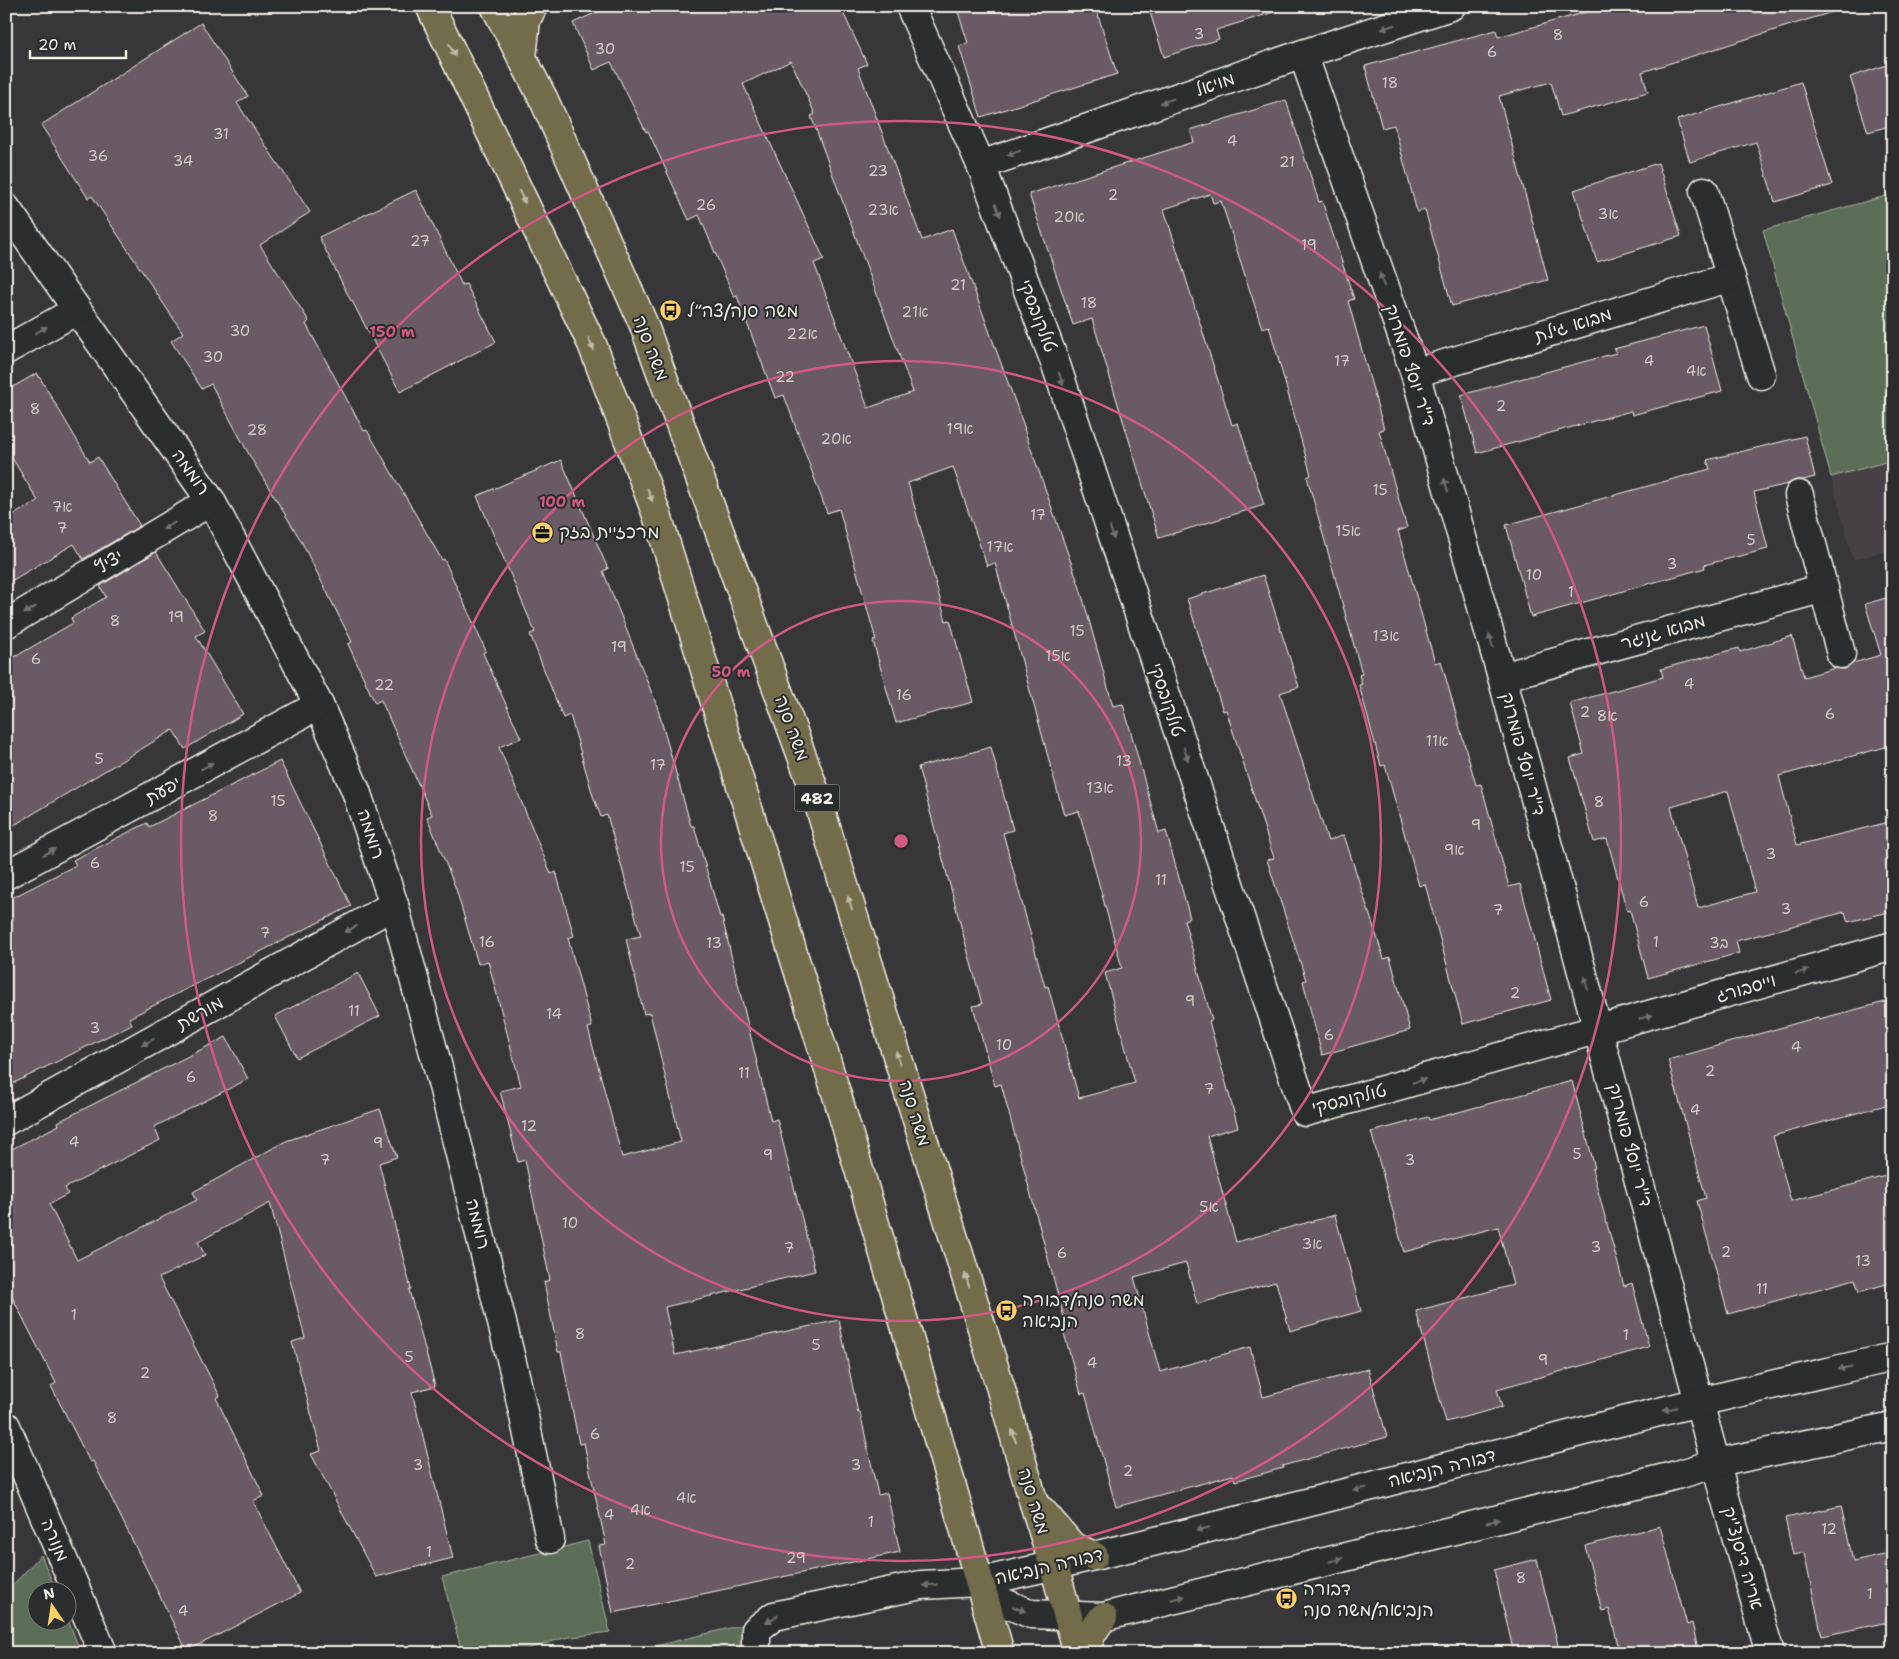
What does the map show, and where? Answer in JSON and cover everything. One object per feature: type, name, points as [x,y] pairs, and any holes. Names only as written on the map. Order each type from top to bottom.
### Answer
[{"type":"main road","name":"משה סנה","points":[[495,6],[544,100],[643,323],[814,789],[997,1376],[1068,1617]]},
{"type":"main road","points":[[522,58],[526,20],[532,6]]},
{"type":"main road","points":[[431,7],[592,344],[657,515],[836,1092],[1000,1653]]},
{"type":"main road","points":[[1033,1500],[1072,1546],[1094,1556]]},
{"type":"main road","name":"482","points":[[1068,1617],[1078,1653]]},
{"type":"main road","points":[[1084,1653],[1092,1633],[1103,1617]]},
{"type":"street","name":"טולקובסקי","points":[[910,6],[981,165],[1056,365],[1304,1112],[1599,1030]]},
{"type":"street","name":"מויאל","points":[[981,165],[1303,54],[1451,6]]},
{"type":"street","name":"ד\"ר יוסף פומרוק","points":[[1303,54],[1415,373],[1502,677],[1717,1462]]},
{"type":"street","points":[[1704,190],[1761,376]]},
{"type":"street","name":"רוממה","points":[[6,208],[211,501],[319,705],[356,791],[394,905],[480,1232],[516,1379],[550,1539]]},
{"type":"street","name":"מבוא גילת","points":[[1415,373],[1731,277]]},
{"type":"street","points":[[6,350],[76,310]]},
{"type":"street","points":[[1799,494],[1841,654]]},
{"type":"street","name":"יציץ","points":[[6,624],[211,501]]},
{"type":"street","name":"מבוא גניגר","points":[[1502,677],[1824,588]]},
{"type":"street","name":"יפעת","points":[[6,875],[319,705]]},
{"type":"street","name":"מורשת","points":[[6,1122],[394,905]]},
{"type":"street","name":"וייסבורג","points":[[1599,1030],[1893,946]]},
{"type":"street","name":"דבורה הנביאה","points":[[979,1582],[1054,1566],[1700,1402],[1893,1357]]},
{"type":"street","name":"מנורה","points":[[6,1426],[103,1653]]},
{"type":"street","name":"דבורה הנביאה","points":[[979,1582],[1000,1601],[1031,1614],[1103,1617],[1678,1475],[1717,1462],[1893,1426]]},
{"type":"street","name":"אריה דיסנצ'יק","points":[[1717,1462],[1770,1653]]},
{"type":"street","points":[[756,1653],[756,1630],[774,1616],[921,1585],[979,1582]]},
{"type":"shaded area","points":[[1893,460],[1893,549],[1853,560],[1831,477]]},
{"type":"green space","points":[[1893,194],[1893,460],[1831,477],[1763,230]]},
{"type":"green space","points":[[588,1541],[610,1632],[564,1638],[521,1653],[462,1653],[442,1577]]},
{"type":"green space","points":[[41,1555],[52,1582],[28,1582],[28,1632],[73,1632],[81,1653],[6,1653],[6,1592]]},
{"type":"green space","points":[[742,1625],[742,1653],[640,1653],[639,1650]]},
{"type":"building","points":[[610,6],[840,6],[867,64],[858,68],[922,240],[952,229],[1025,429],[1080,588],[1113,706],[1123,704],[1159,833],[1166,831],[1190,918],[1184,920],[1212,1020],[1209,1021],[1238,1127],[1207,1136],[1236,1242],[1335,1215],[1361,1311],[1290,1331],[1276,1282],[1197,1304],[1186,1263],[1134,1277],[1160,1372],[1250,1347],[1263,1397],[1368,1369],[1387,1437],[1235,1481],[1233,1475],[1116,1507],[1085,1393],[1081,1394],[1062,1326],[1066,1325],[1001,1084],[995,1086],[973,1006],[982,1004],[918,767],[991,747],[1013,830],[1003,833],[1045,987],[1048,986],[1079,1098],[1135,1083],[1105,973],[1122,968],[1079,811],[1064,815],[995,563],[987,566],[953,467],[908,483],[946,621],[950,620],[973,702],[896,723],[873,641],[876,640],[839,509],[827,513],[784,395],[775,398],[737,296],[734,297],[699,215],[689,220],[648,131],[646,132],[611,62],[594,70],[573,23]],"holes":[[[791,61],[815,114],[811,116],[913,392],[868,408],[814,263],[824,259],[743,84]]]},
{"type":"building","points":[[956,6],[1095,6],[1117,74],[981,117],[959,46],[968,43]]},
{"type":"building","points":[[1148,6],[1273,6],[1274,12],[1216,30],[1219,39],[1164,57]]},
{"type":"building","points":[[1607,6],[1831,6],[1832,12],[1642,72],[1648,92],[1561,116],[1551,82],[1499,96],[1548,280],[1452,306],[1425,210],[1417,212],[1394,125],[1382,128],[1365,66],[1496,30],[1498,37]]},
{"type":"building","points":[[201,23],[248,96],[237,103],[310,212],[260,245],[309,321],[306,324],[364,431],[367,430],[442,560],[444,559],[486,651],[483,653],[521,738],[499,747],[551,874],[556,872],[574,936],[568,938],[592,1027],[588,1028],[622,1157],[681,1142],[650,1013],[644,1014],[626,939],[641,936],[607,815],[601,817],[593,796],[570,715],[563,718],[530,634],[535,632],[477,496],[561,460],[608,569],[603,571],[657,706],[691,826],[694,826],[720,917],[722,917],[771,1121],[777,1119],[815,1271],[665,1307],[675,1355],[839,1320],[858,1413],[860,1412],[878,1495],[887,1493],[900,1552],[613,1613],[599,1546],[606,1545],[584,1443],[579,1444],[561,1352],[558,1352],[544,1282],[550,1280],[525,1160],[518,1162],[500,1091],[521,1086],[488,961],[478,964],[456,889],[427,817],[432,815],[381,700],[375,703],[348,644],[352,642],[300,539],[252,460],[211,384],[202,389],[171,341],[183,333],[92,196],[88,198],[41,125]]},
{"type":"building","points":[[1893,63],[1893,125],[1868,132],[1850,77]]},
{"type":"building","points":[[1801,82],[1832,185],[1775,202],[1756,142],[1690,162],[1677,120]]},
{"type":"building","points":[[1286,100],[1319,202],[1322,201],[1354,299],[1348,301],[1384,429],[1379,431],[1407,528],[1398,531],[1435,663],[1441,661],[1476,785],[1481,784],[1509,887],[1520,884],[1551,1000],[1463,1024],[1425,884],[1419,886],[1385,765],[1381,766],[1359,685],[1362,684],[1359,675],[1362,674],[1307,477],[1311,475],[1269,326],[1262,328],[1221,201],[1213,203],[1210,194],[1164,209],[1232,425],[1238,423],[1264,505],[1159,538],[1092,319],[1073,325],[1029,194],[1194,142],[1190,130]]},
{"type":"building","points":[[1658,163],[1681,236],[1597,262],[1574,190]]},
{"type":"building","points":[[416,190],[462,285],[466,284],[496,342],[400,392],[319,237]]},
{"type":"building","points":[[1704,325],[1722,391],[1632,415],[1631,411],[1477,453],[1461,395],[1616,353],[1614,349]]},
{"type":"building","points":[[37,373],[90,462],[98,457],[140,526],[83,559],[74,544],[6,584],[6,519],[38,501],[6,448],[6,391]]},
{"type":"building","points":[[1805,436],[1815,477],[1796,480],[1788,484],[1754,492],[1768,549],[1704,565],[1705,568],[1531,617],[1506,525],[1710,469],[1707,460]]},
{"type":"building","points":[[156,552],[205,631],[196,636],[243,714],[185,749],[173,730],[6,830],[6,662],[73,623],[71,618],[106,597],[100,586]]},
{"type":"building","points":[[1263,575],[1299,687],[1280,693],[1328,841],[1344,835],[1384,959],[1390,957],[1410,1030],[1322,1055],[1303,981],[1306,980],[1267,860],[1274,858],[1226,710],[1223,711],[1187,599]]},
{"type":"building","points":[[1893,596],[1893,745],[1779,776],[1797,845],[1893,821],[1893,911],[1848,922],[1845,912],[1736,941],[1739,953],[1648,978],[1630,910],[1627,911],[1607,839],[1594,842],[1570,758],[1584,754],[1570,703],[1663,677],[1661,669],[1739,648],[1740,652],[1792,636],[1804,677],[1835,668],[1845,669],[1853,663],[1881,655],[1865,604]],"holes":[[[1728,791],[1755,892],[1698,908],[1671,807]]]},
{"type":"building","points":[[280,761],[351,906],[129,1018],[132,1024],[6,1087],[6,901],[76,865],[73,860],[147,823],[149,827]]},
{"type":"building","points":[[358,973],[380,1016],[297,1058],[275,1016]]},
{"type":"building","points":[[1893,1000],[1893,1103],[1773,1136],[1791,1201],[1893,1174],[1893,1282],[1859,1292],[1855,1279],[1728,1314],[1697,1201],[1706,1198],[1668,1060],[1818,1017],[1819,1019]]},
{"type":"building","points":[[226,1037],[248,1079],[154,1127],[160,1140],[65,1188],[68,1194],[49,1204],[77,1260],[197,1200],[193,1192],[286,1141],[380,1109],[397,1157],[379,1163],[411,1289],[409,1290],[435,1386],[412,1392],[453,1558],[376,1577],[311,1454],[321,1451],[292,1342],[305,1338],[270,1203],[198,1242],[205,1255],[159,1278],[220,1396],[216,1398],[264,1496],[253,1501],[300,1593],[187,1651],[93,1461],[90,1462],[51,1386],[56,1383],[6,1285],[6,1152],[59,1125],[58,1122]]},
{"type":"building","points":[[1572,1081],[1595,1168],[1592,1169],[1624,1286],[1632,1283],[1649,1347],[1497,1389],[1502,1407],[1446,1422],[1416,1311],[1513,1285],[1498,1227],[1404,1252],[1371,1132],[1428,1117],[1429,1120]]},
{"type":"building","points":[[1841,1506],[1853,1561],[1893,1552],[1893,1621],[1822,1636],[1804,1553],[1793,1555],[1785,1518]]},
{"type":"building","points":[[1660,1526],[1687,1625],[1692,1623],[1699,1653],[1620,1653],[1609,1609],[1602,1611],[1585,1546]]},
{"type":"building","points":[[1537,1559],[1560,1653],[1514,1653],[1494,1570]]},
{"type":"place","name":"משה סנה/צה״ל","points":[[671,311]]},
{"type":"place","name":"מרכזיית בזק","points":[[543,532]]},
{"type":"place","name":"משה סנה/דבורה הנביאה","points":[[1006,1310]]},
{"type":"place","name":"דבורה הנביאה/משה סנה","points":[[1287,1599]]}]
